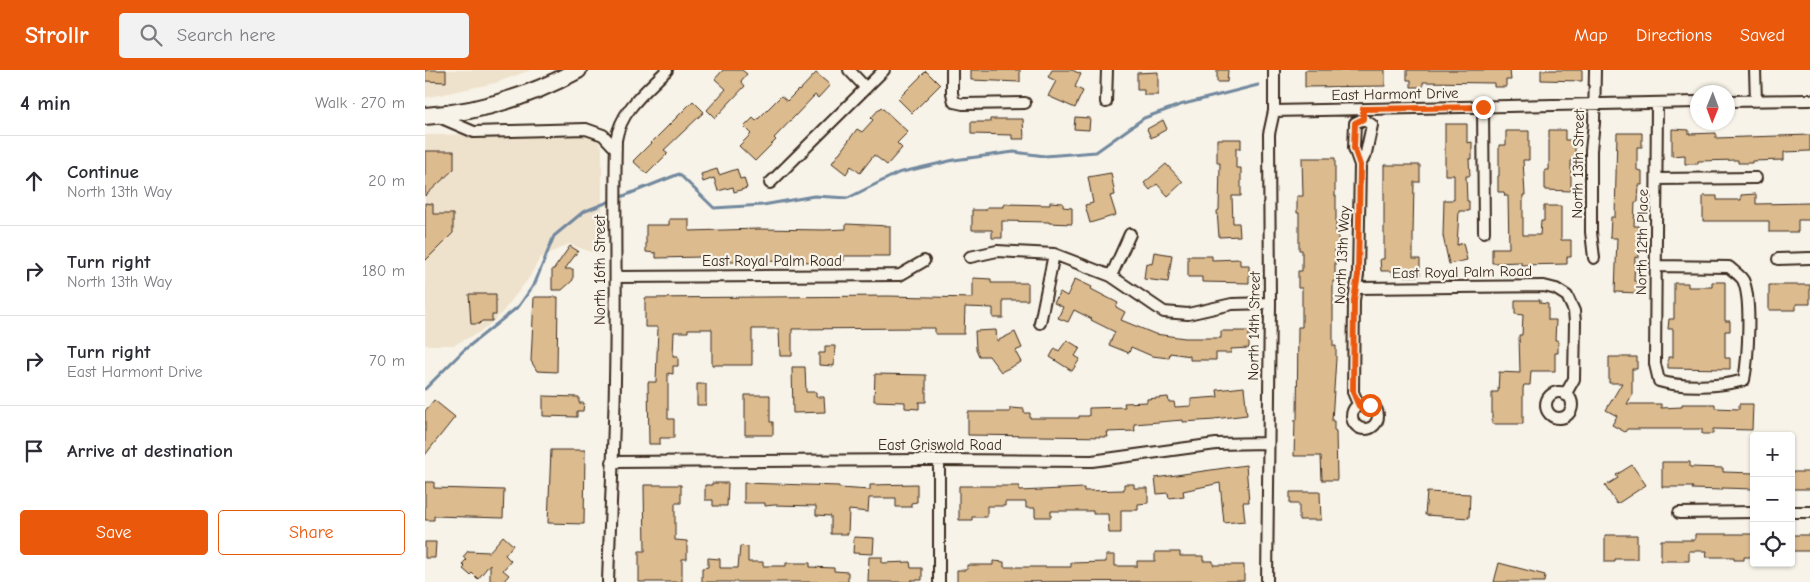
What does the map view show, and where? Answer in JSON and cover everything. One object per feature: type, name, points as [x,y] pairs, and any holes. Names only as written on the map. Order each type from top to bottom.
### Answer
[{"type":"main road","points":[[431,116],[467,112],[524,95],[578,70]]},
{"type":"street","name":"North 16th Street","points":[[608,582],[616,277],[615,192],[618,130],[629,109],[667,70]]},
{"type":"street","points":[[849,70],[866,88]]},
{"type":"street","points":[[770,183],[884,70]]},
{"type":"street","points":[[952,70],[952,93],[955,102],[963,104],[1025,103]]},
{"type":"street","points":[[1106,102],[1107,70]]},
{"type":"street","name":"North 14th Street","points":[[1267,582],[1270,303],[1269,134],[1274,111],[1273,70]]},
{"type":"street","name":"North 13th Street","points":[[1593,258],[1591,232],[1591,150],[1595,70]]},
{"type":"street","points":[[1755,70],[1756,101]]},
{"type":"street","points":[[1735,101],[1810,100]]},
{"type":"street","name":"East Harmont Drive","points":[[1274,111],[1363,114],[1483,107],[1690,102]]},
{"type":"street","name":"North 12th Place","points":[[1657,103],[1655,364],[1659,381],[1671,385],[1691,385],[1730,384],[1744,380],[1747,367],[1748,293],[1742,278],[1729,267],[1657,266]]},
{"type":"street","points":[[1483,107],[1484,232]]},
{"type":"street","name":"North 13th Way","points":[[1359,406],[1353,392],[1354,300],[1358,275],[1360,165],[1354,148],[1355,123],[1363,114],[1372,125],[1366,153],[1360,165]]},
{"type":"street","points":[[431,116],[474,132],[586,129],[603,135],[616,149]]},
{"type":"street","points":[[1657,179],[1756,178]]},
{"type":"street","points":[[1111,276],[1130,234]]},
{"type":"street","points":[[970,257],[997,251],[1053,254],[1111,276],[1164,312],[1188,314],[1232,304],[1270,303]]},
{"type":"street","points":[[1040,323],[1053,254]]},
{"type":"street","points":[[1778,259],[1810,258]]},
{"type":"street","name":"East Royal Palm Road","points":[[616,277],[899,275],[924,261]]},
{"type":"street","name":"East Royal Palm Road","points":[[1356,288],[1544,286],[1556,289],[1567,296],[1574,311],[1575,322],[1574,379],[1565,395]]},
{"type":"street","name":"East Griswold Road","points":[[612,462],[1092,461],[1216,444],[1267,443]]},
{"type":"street","points":[[939,460],[939,582]]},
{"type":"street","points":[[1679,512],[1750,512]]},
{"type":"street","points":[[1795,512],[1810,512]]},
{"type":"shaded area","points":[[425,70],[531,70],[495,83],[425,98]]},
{"type":"shaded area","points":[[586,133],[595,138],[602,146],[602,256],[569,244],[540,258],[529,278],[501,314],[482,331],[454,345],[425,345],[425,135]]},
{"type":"building","points":[[425,70],[446,70],[446,82],[425,81]]},
{"type":"building","points":[[723,70],[742,70],[747,74],[741,81],[745,86],[715,118],[707,110],[726,89],[715,79]]},
{"type":"building","points":[[971,70],[1020,70],[1020,82],[971,80]]},
{"type":"building","points":[[1052,70],[1072,70],[1081,74],[1075,87],[1083,91],[1075,108],[1048,96],[1056,81],[1048,77]]},
{"type":"building","points":[[1217,70],[1228,70],[1227,82],[1217,82]]},
{"type":"building","points":[[1305,70],[1385,70],[1385,86],[1305,87]]},
{"type":"building","points":[[1407,70],[1510,70],[1511,80],[1506,80],[1506,87],[1494,87],[1494,83],[1423,82],[1423,87],[1411,87],[1411,80],[1407,80]]},
{"type":"building","points":[[1541,70],[1582,70],[1582,81],[1541,80]]},
{"type":"building","points":[[926,71],[940,85],[912,113],[898,99]]},
{"type":"building","points":[[1158,72],[1158,95],[1144,95],[1144,90],[1137,90],[1137,73]]},
{"type":"building","points":[[816,73],[830,85],[818,98],[815,95],[755,161],[739,146],[751,134],[744,127],[753,118],[756,121],[781,96],[787,101]]},
{"type":"building","points":[[693,101],[704,112],[664,150],[668,153],[647,174],[633,161]]},
{"type":"building","points":[[881,107],[908,132],[897,143],[902,148],[887,165],[874,155],[860,173],[851,166],[846,174],[832,163],[857,129],[862,132]]},
{"type":"building","points":[[1075,117],[1090,118],[1089,130],[1074,129]]},
{"type":"building","points":[[990,119],[1023,119],[1024,139],[1012,139],[1012,135],[971,134],[971,122],[990,122]]},
{"type":"building","points":[[1163,120],[1167,129],[1151,138],[1147,129]]},
{"type":"building","points":[[1445,124],[1467,124],[1467,143],[1472,142],[1472,159],[1469,159],[1470,176],[1466,176],[1469,211],[1459,211],[1457,245],[1463,243],[1467,260],[1449,264],[1443,236],[1444,200],[1454,200],[1454,175],[1445,175]]},
{"type":"building","points":[[1672,129],[1689,130],[1689,134],[1716,133],[1716,138],[1810,135],[1810,151],[1784,152],[1784,160],[1752,161],[1752,163],[1738,163],[1738,160],[1698,161],[1698,164],[1685,164],[1685,155],[1672,156]]},
{"type":"building","points":[[1549,130],[1565,130],[1565,140],[1575,140],[1575,159],[1571,159],[1571,191],[1545,190],[1545,170],[1549,170]]},
{"type":"building","points":[[1506,131],[1529,131],[1529,160],[1523,160],[1525,195],[1523,195],[1523,235],[1540,235],[1541,221],[1544,221],[1544,206],[1561,206],[1561,240],[1571,240],[1571,257],[1567,257],[1567,264],[1521,265],[1521,262],[1492,263],[1492,248],[1509,248],[1508,196],[1505,196],[1504,192],[1498,192],[1499,145],[1506,145]]},
{"type":"building","points":[[1617,133],[1642,133],[1642,147],[1637,147],[1637,170],[1642,171],[1642,185],[1639,185],[1638,202],[1635,202],[1634,226],[1639,226],[1639,258],[1635,257],[1634,281],[1639,282],[1639,293],[1615,292],[1617,238],[1610,238],[1611,217],[1615,217]]},
{"type":"building","points":[[1217,139],[1241,139],[1241,148],[1236,148],[1236,168],[1241,168],[1241,196],[1232,196],[1233,223],[1239,223],[1240,236],[1219,237],[1217,211],[1219,210],[1220,163],[1217,163]]},
{"type":"building","points":[[425,151],[454,151],[454,169],[425,196]]},
{"type":"building","points":[[1302,158],[1335,158],[1336,233],[1338,233],[1338,245],[1335,245],[1335,281],[1333,281],[1333,346],[1336,346],[1336,358],[1332,421],[1334,421],[1334,430],[1336,431],[1337,480],[1322,480],[1321,456],[1294,456],[1295,420],[1297,420],[1298,327],[1302,327],[1302,288],[1298,288],[1298,271],[1302,271],[1302,250],[1299,250],[1297,196],[1303,196]]},
{"type":"building","points":[[1166,164],[1183,182],[1168,196],[1157,184],[1150,190],[1144,183]]},
{"type":"building","points":[[1384,165],[1420,165],[1420,182],[1414,182],[1413,259],[1420,259],[1420,276],[1393,276],[1393,271],[1381,271],[1380,259],[1384,259]]},
{"type":"building","points":[[717,169],[719,175],[737,169],[740,179],[744,178],[747,188],[734,192],[733,187],[718,191],[714,178],[703,182],[701,174]]},
{"type":"building","points":[[1111,173],[1115,195],[1110,196],[1116,215],[1090,223],[1085,205],[1093,203],[1088,177]]},
{"type":"building","points":[[1756,194],[1756,204],[1810,203],[1810,220],[1798,220],[1798,232],[1769,232],[1769,221],[1703,221],[1703,196],[1717,196],[1717,200],[1741,200],[1741,195]]},
{"type":"building","points":[[1050,202],[1063,203],[1063,207],[1072,208],[1072,224],[1002,221],[1002,238],[992,238],[992,230],[972,230],[972,210],[986,210],[987,207],[1004,207],[1004,204],[1050,205]]},
{"type":"building","points":[[425,203],[433,204],[433,214],[453,214],[453,233],[425,261]]},
{"type":"building","points":[[669,219],[689,219],[689,231],[824,230],[846,229],[846,224],[890,226],[890,256],[844,256],[844,261],[822,262],[701,262],[701,257],[656,258],[656,253],[646,252],[646,225],[669,225]]},
{"type":"building","points":[[570,246],[578,251],[565,269],[573,269],[573,280],[562,290],[552,290],[552,269],[554,269]]},
{"type":"building","points":[[1154,252],[1172,255],[1168,282],[1144,279],[1146,263],[1152,264]]},
{"type":"building","points":[[1188,256],[1212,256],[1212,260],[1240,259],[1240,265],[1249,265],[1249,283],[1202,282],[1202,277],[1188,277]]},
{"type":"building","points":[[973,278],[991,279],[991,283],[1028,283],[1028,300],[1003,300],[1003,318],[993,318],[993,308],[965,307],[964,334],[935,334],[935,328],[792,329],[792,356],[780,356],[779,329],[752,329],[752,365],[712,365],[712,329],[688,329],[688,332],[674,332],[673,356],[678,356],[678,366],[673,366],[673,374],[668,373],[668,419],[674,419],[674,438],[660,438],[660,444],[649,444],[648,382],[656,382],[658,327],[645,327],[645,298],[888,296],[973,298]]},
{"type":"building","points":[[1075,279],[1118,303],[1116,307],[1125,312],[1121,320],[1155,334],[1185,338],[1221,338],[1221,331],[1249,331],[1249,348],[1231,349],[1231,353],[1216,353],[1216,360],[1190,360],[1190,356],[1170,353],[1169,358],[1152,356],[1131,347],[1129,353],[1109,345],[1115,332],[1074,310],[1068,322],[1058,318],[1063,307],[1054,303],[1060,292],[1067,296]]},
{"type":"building","points":[[1712,282],[1725,282],[1725,321],[1730,321],[1730,331],[1725,331],[1725,358],[1730,358],[1730,369],[1668,368],[1668,357],[1673,357],[1673,329],[1668,329],[1669,319],[1674,319],[1674,283],[1688,283],[1688,287],[1712,287]]},
{"type":"building","points":[[1769,285],[1810,285],[1810,304],[1796,304],[1796,310],[1769,310]]},
{"type":"building","points":[[469,294],[496,294],[496,315],[492,315],[492,321],[471,324]]},
{"type":"building","points":[[534,297],[558,297],[557,372],[537,371],[531,361]]},
{"type":"building","points":[[1515,300],[1540,300],[1540,303],[1548,304],[1548,320],[1556,320],[1555,340],[1558,340],[1558,353],[1555,353],[1555,371],[1531,371],[1530,385],[1524,385],[1523,388],[1523,424],[1492,424],[1492,392],[1498,392],[1499,372],[1520,373],[1519,335],[1522,335],[1523,315],[1515,314]]},
{"type":"building","points":[[996,330],[997,341],[1015,332],[1022,348],[1015,351],[1021,362],[1001,372],[989,356],[979,356],[976,349],[975,331]]},
{"type":"building","points":[[1067,340],[1080,348],[1075,356],[1080,359],[1072,371],[1050,357],[1055,348],[1059,351]]},
{"type":"building","points":[[825,346],[835,346],[834,366],[819,365],[819,353],[825,353]]},
{"type":"building","points":[[1609,357],[1637,357],[1637,369],[1632,369],[1632,395],[1627,404],[1661,404],[1661,408],[1682,407],[1682,404],[1715,404],[1715,408],[1739,409],[1739,404],[1753,404],[1752,430],[1713,429],[1713,434],[1702,434],[1702,429],[1627,429],[1625,432],[1612,425],[1617,416],[1606,410],[1622,383],[1609,383]]},
{"type":"building","points":[[792,367],[805,367],[806,392],[816,392],[816,397],[824,397],[825,412],[793,413]]},
{"type":"building","points":[[875,374],[926,375],[926,402],[919,402],[919,409],[905,408],[905,402],[874,401]]},
{"type":"building","points":[[697,384],[706,384],[706,405],[697,405]]},
{"type":"building","points":[[1244,387],[1247,415],[1215,420],[1183,422],[1183,420],[1134,424],[1135,431],[1107,432],[1108,437],[968,435],[968,412],[1010,412],[1010,408],[1024,409],[1024,413],[1030,413],[1030,418],[1079,418],[1079,416],[1089,416],[1089,408],[1125,407],[1124,403],[1147,402],[1147,399],[1168,397],[1169,402],[1174,402],[1175,407],[1191,406],[1191,399],[1218,397],[1217,390]]},
{"type":"building","points":[[745,395],[770,395],[770,422],[773,422],[773,435],[745,435]]},
{"type":"building","points":[[543,396],[579,397],[579,403],[584,403],[583,411],[577,411],[577,417],[543,416]]},
{"type":"building","points":[[434,400],[455,417],[425,455],[425,411]]},
{"type":"building","points":[[551,450],[585,450],[584,524],[548,523]]},
{"type":"building","points":[[1662,462],[1690,462],[1690,467],[1723,468],[1723,472],[1750,473],[1750,489],[1722,488],[1722,490],[1692,489],[1693,487],[1662,487]]},
{"type":"building","points":[[1246,465],[1249,502],[1243,502],[1245,521],[1224,523],[1220,483],[1183,491],[1184,496],[1169,498],[1168,493],[1157,494],[1155,478]]},
{"type":"building","points":[[1632,465],[1646,485],[1617,504],[1605,486],[1618,478],[1616,475]]},
{"type":"building","points":[[1795,472],[1810,472],[1810,489],[1795,489]]},
{"type":"building","points":[[425,482],[434,482],[434,488],[504,490],[503,518],[434,516],[434,520],[425,520]]},
{"type":"building","points":[[712,483],[728,483],[727,506],[713,506],[713,500],[705,500],[705,485],[712,485]]},
{"type":"building","points":[[744,483],[839,486],[839,488],[870,490],[870,485],[917,484],[917,502],[911,503],[911,507],[896,507],[896,498],[869,498],[868,512],[849,510],[848,534],[831,534],[831,516],[816,515],[816,506],[765,506],[765,503],[744,503]]},
{"type":"building","points":[[1124,484],[1134,484],[1134,488],[1148,488],[1148,503],[1138,504],[1138,510],[1121,510],[1121,533],[1109,533],[1108,514],[1093,514],[1093,511],[1051,511],[1051,517],[1035,517],[1035,508],[1026,508],[1026,502],[1005,502],[1005,506],[987,506],[987,517],[972,517],[972,520],[959,520],[959,486],[1019,486],[1019,491],[1084,488],[1084,491],[1124,490]]},
{"type":"building","points":[[644,485],[681,485],[681,503],[675,503],[675,540],[687,541],[687,559],[682,559],[682,582],[639,582],[639,551],[645,551]]},
{"type":"building","points":[[1290,492],[1320,492],[1321,520],[1299,520],[1299,504],[1290,504]]},
{"type":"building","points":[[1427,492],[1470,494],[1469,518],[1425,515]]},
{"type":"building","points":[[1695,534],[1750,534],[1750,557],[1744,557],[1744,560],[1734,560],[1734,557],[1706,557],[1707,551],[1689,551],[1689,561],[1661,561],[1661,540],[1695,540]]},
{"type":"building","points":[[1605,535],[1637,535],[1637,559],[1615,559],[1615,562],[1605,562]]},
{"type":"building","points":[[1795,535],[1810,535],[1810,551],[1795,551]]},
{"type":"building","points":[[503,536],[513,545],[505,555],[511,561],[503,570],[509,575],[503,582],[490,581],[490,564],[478,579],[472,573],[470,575],[463,569],[465,567],[462,564],[466,560],[463,557],[468,551],[489,552]]},
{"type":"building","points":[[854,537],[874,538],[873,554],[853,553]]},
{"type":"building","points":[[425,542],[436,542],[435,558],[425,558]]},
{"type":"building","points":[[740,546],[748,547],[748,562],[763,562],[763,566],[786,566],[786,563],[810,563],[810,567],[834,568],[834,571],[848,572],[848,582],[702,582],[702,568],[708,567],[708,558],[720,559],[720,568],[738,568]]},
{"type":"building","points":[[1155,552],[1180,552],[1180,556],[1203,556],[1203,561],[1213,561],[1213,565],[1244,565],[1244,581],[957,582],[957,570],[967,570],[967,565],[993,565],[993,561],[1004,562],[1004,567],[1071,567],[1071,563],[1106,562],[1106,555],[1115,555],[1115,566],[1137,566],[1137,561],[1155,561]]},
{"type":"building","points":[[869,557],[882,557],[882,563],[910,562],[911,568],[922,568],[922,580],[911,580],[911,582],[868,582]]},
{"type":"building","points":[[1499,563],[1545,575],[1544,582],[1494,582]]},
{"type":"waterway","points":[[425,389],[463,351],[519,306],[535,283],[554,236],[583,212],[679,174],[714,208],[763,205],[814,196],[848,198],[898,173],[954,160],[1014,152],[1045,156],[1096,152],[1144,118],[1180,105],[1258,85]]},
{"type":"route","points":[[1370,405],[1363,404],[1359,406],[1353,392],[1354,300],[1358,275],[1360,165],[1354,148],[1355,123],[1363,119],[1363,109],[1483,107]]}]
